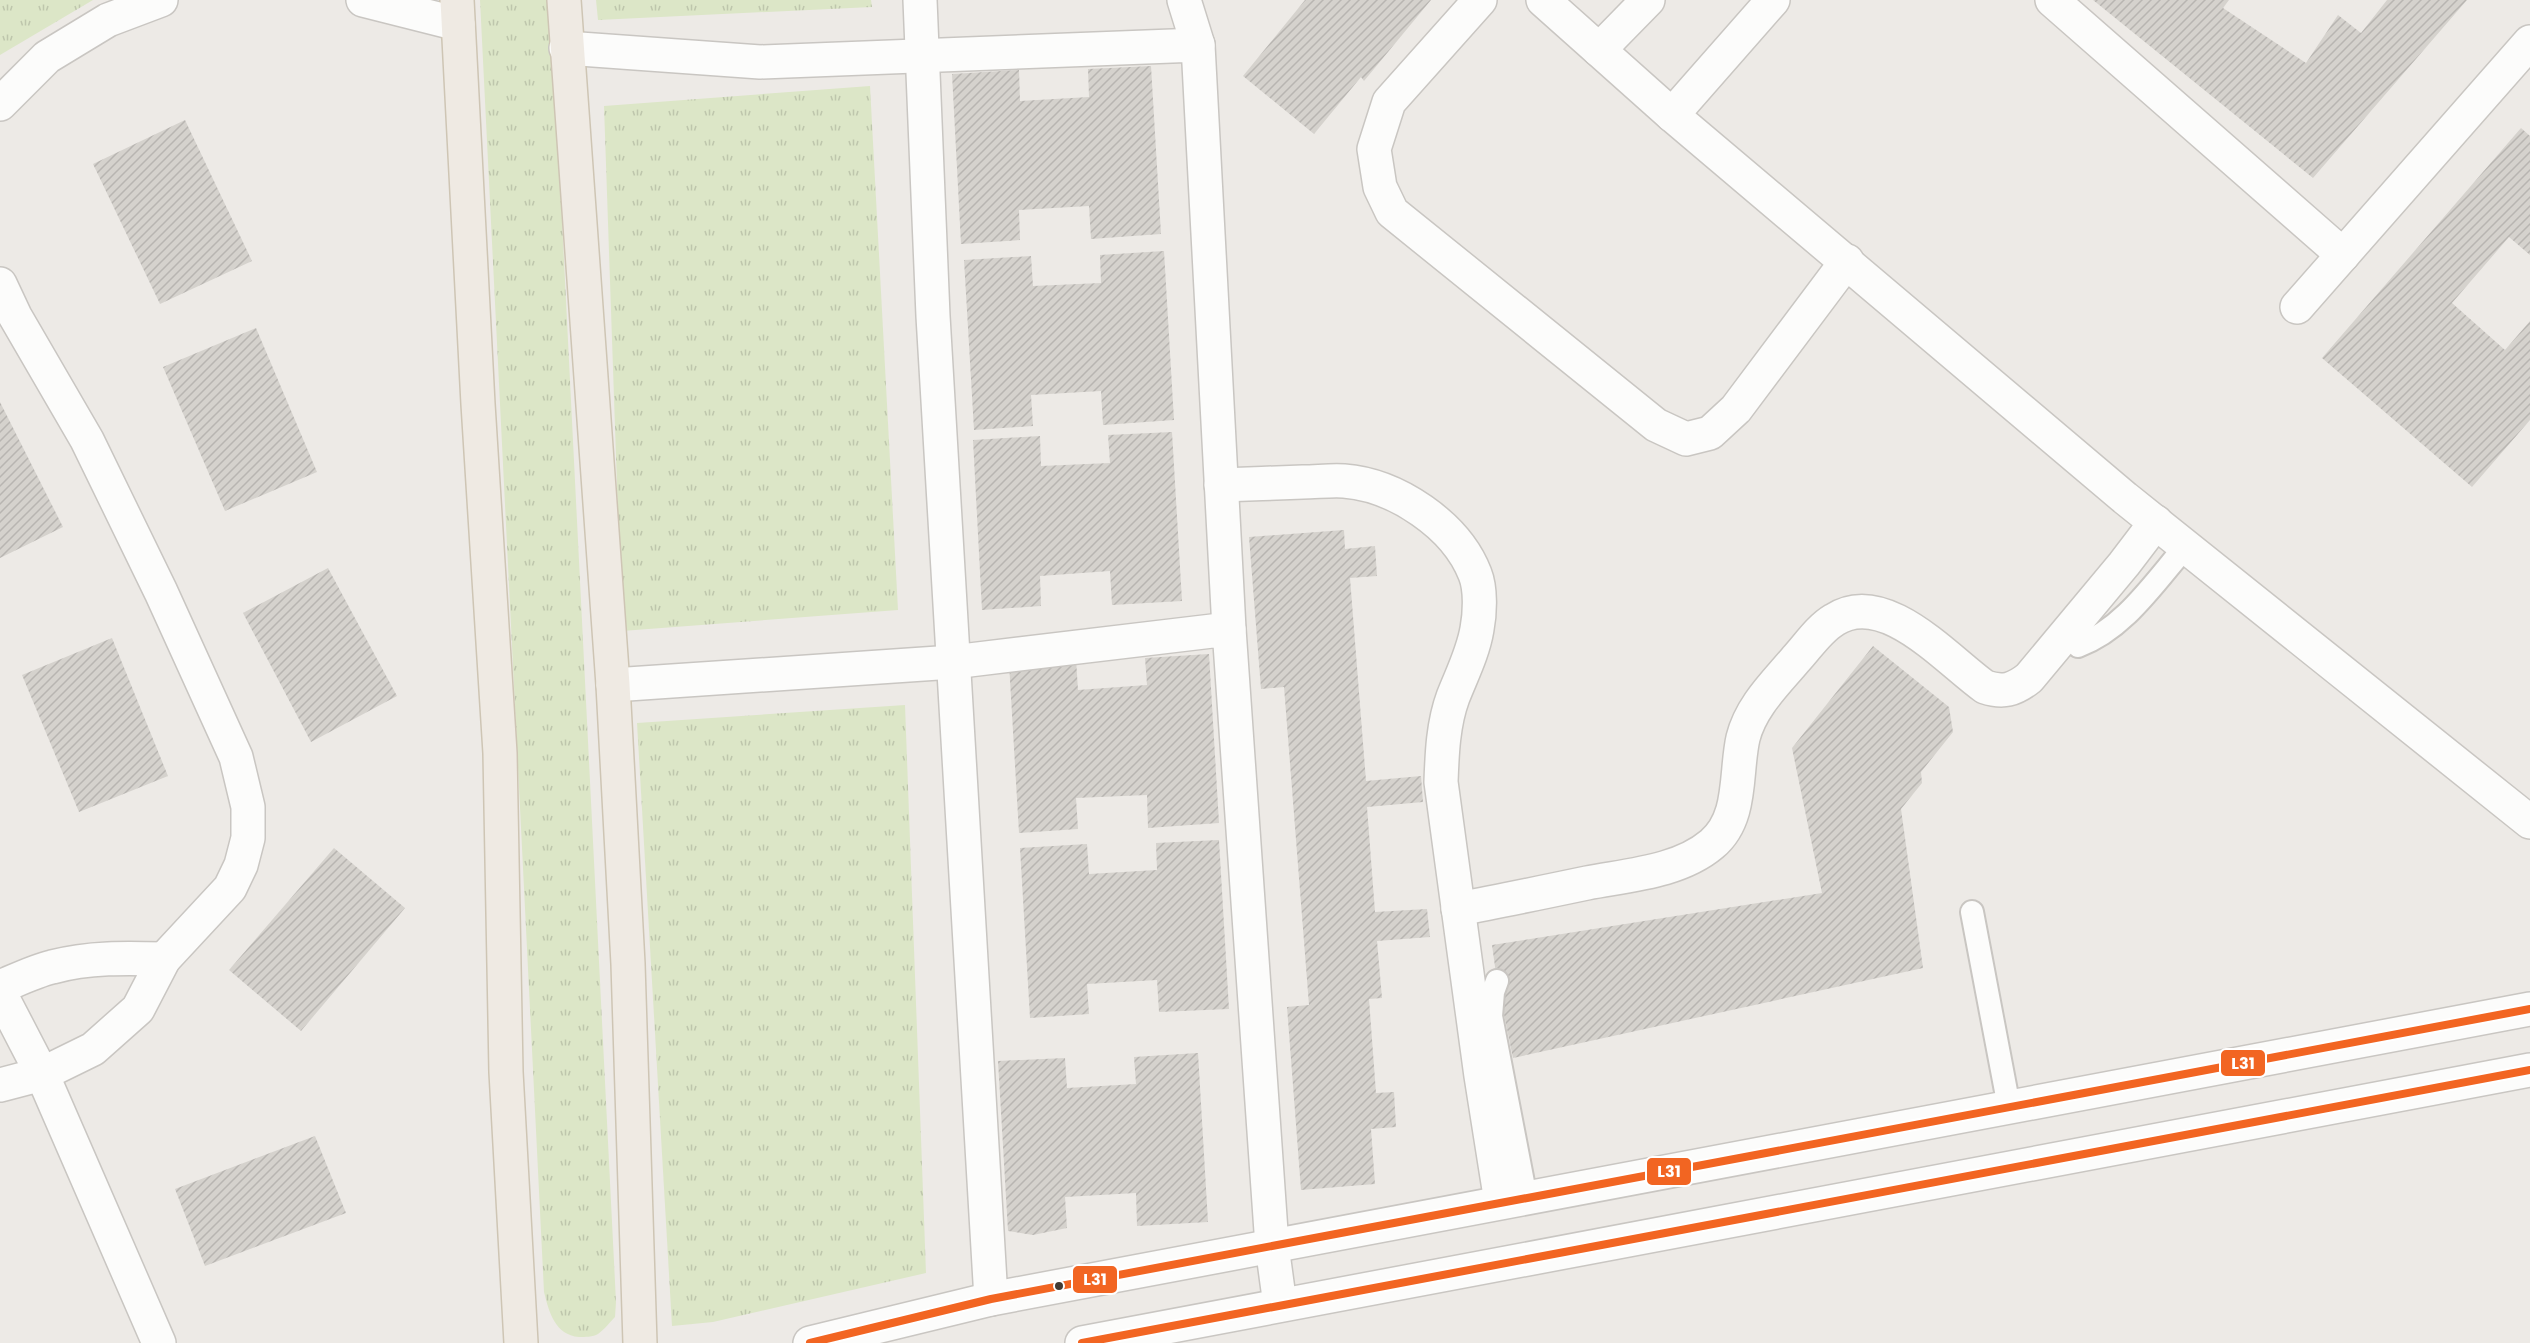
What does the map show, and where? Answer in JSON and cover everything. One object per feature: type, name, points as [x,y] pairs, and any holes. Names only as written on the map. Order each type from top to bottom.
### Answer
[{"type":"main road","points":[[564,0],[613,685],[628,964],[640,1343]]},
{"type":"main road","points":[[457,12],[478,416],[500,753],[506,1072],[521,1343]]},
{"type":"street","points":[[0,104],[46,57],[108,20],[161,0]]},
{"type":"street","points":[[363,0],[457,12]]},
{"type":"street","points":[[920,0],[953,662],[991,1299]]},
{"type":"street","points":[[1184,0],[1198,45],[1229,630],[1272,1246],[1280,1305]]},
{"type":"street","points":[[1480,0],[1389,102],[1374,149],[1380,186],[1392,212],[1656,424],[1686,439],[1710,433],[1736,409],[1847,261]]},
{"type":"street","points":[[1543,0],[1672,115],[2156,522],[2530,822]]},
{"type":"street","points":[[1599,50],[1648,0]]},
{"type":"street","points":[[1672,115],[1773,0]]},
{"type":"street","points":[[2052,0],[2343,255]]},
{"type":"street","points":[[566,48],[760,62],[1198,45]]},
{"type":"street","points":[[2297,307],[2526,57]]},
{"type":"street","points":[[0,285],[7,314],[87,440],[161,592],[236,757],[248,807],[248,838],[241,865],[230,888],[164,959],[138,1009],[93,1049],[42,1074],[0,1084]]},
{"type":"street","points":[[1221,485],[1344,481],[1392,494],[1426,515],[1450,536],[1466,555],[1476,577],[1479,602],[1478,627],[1472,651],[1448,716],[1442,753],[1442,772],[1481,1076],[1513,1200]]},
{"type":"street","points":[[1458,909],[1659,868],[1698,855],[1714,842],[1727,825],[1734,808],[1740,753],[1751,716],[1762,699],[1820,631],[1846,613],[1860,610],[1876,611],[1891,617],[1985,687],[2007,690],[2020,685],[2029,678],[2156,522]]},
{"type":"street","points":[[613,685],[953,662],[1229,630]]},
{"type":"street","points":[[0,987],[51,967],[86,961],[118,958],[164,959]]},
{"type":"street","points":[[0,993],[42,1074],[159,1343]]},
{"type":"street","points":[[810,1343],[991,1299],[2530,1009]]},
{"type":"street","points":[[1082,1343],[2530,1070]]},
{"type":"lane","points":[[2078,646],[2101,635],[2121,620],[2186,546]]},
{"type":"lane","points":[[1972,912],[2009,1107]]},
{"type":"lane","points":[[1497,981],[1493,992],[1491,1016],[1513,1200]]},
{"type":"green space","points":[[0,0],[93,0],[0,55]]},
{"type":"green space","points":[[480,0],[551,0],[616,1302],[615,1317],[598,1334],[586,1337],[571,1335],[559,1327],[548,1307],[544,1292]]},
{"type":"green space","points":[[596,0],[871,0],[872,7],[598,20]]},
{"type":"green space","points":[[870,86],[898,610],[622,631],[604,106]]},
{"type":"green space","points":[[905,705],[926,1273],[713,1322],[672,1326],[637,723]]},
{"type":"building","points":[[1305,0],[1431,0],[1364,81],[1361,77],[1314,134],[1243,76]]},
{"type":"building","points":[[2093,0],[2229,0],[2223,8],[2306,63],[2338,15],[2361,33],[2387,0],[2467,0],[2313,178]]},
{"type":"building","points":[[1151,66],[1161,234],[1091,239],[1089,206],[1019,210],[1020,240],[961,244],[952,74],[1019,70],[1020,101],[1089,97],[1088,69]]},
{"type":"building","points":[[185,120],[252,261],[160,304],[93,164]]},
{"type":"building","points":[[2521,128],[2530,136],[2530,255],[2509,237],[2452,303],[2505,350],[2530,321],[2530,420],[2472,487],[2322,358]]},
{"type":"building","points":[[1164,251],[1174,420],[1103,425],[1101,391],[1031,395],[1033,426],[974,430],[964,260],[1031,256],[1033,286],[1101,283],[1100,255]]},
{"type":"building","points":[[256,328],[317,472],[225,511],[163,367]]},
{"type":"building","points":[[0,402],[63,527],[0,558]]},
{"type":"building","points":[[1172,432],[1182,601],[1112,605],[1110,571],[1040,576],[1041,606],[982,610],[973,440],[1040,436],[1041,466],[1110,463],[1108,435]]},
{"type":"building","points":[[1344,530],[1345,549],[1375,546],[1377,576],[1350,578],[1366,781],[1421,776],[1423,802],[1367,807],[1375,912],[1427,909],[1430,937],[1377,941],[1382,998],[1369,999],[1376,1093],[1394,1092],[1396,1127],[1371,1129],[1375,1184],[1301,1190],[1287,1007],[1309,1005],[1284,687],[1261,689],[1249,537]]},
{"type":"building","points":[[328,568],[397,696],[311,742],[243,613]]},
{"type":"building","points":[[112,638],[168,776],[79,812],[22,675]]},
{"type":"building","points":[[1873,646],[1949,707],[1953,732],[1921,772],[1922,783],[1901,809],[1923,968],[1513,1058],[1492,945],[1822,893],[1792,748]]},
{"type":"building","points":[[1209,654],[1219,823],[1148,828],[1147,795],[1076,798],[1078,829],[1019,833],[1009,663],[1076,659],[1078,690],[1147,685],[1145,658]]},
{"type":"building","points":[[1219,840],[1229,1009],[1159,1012],[1157,980],[1087,984],[1089,1014],[1030,1018],[1020,848],[1087,844],[1089,874],[1157,870],[1156,843]]},
{"type":"building","points":[[334,848],[405,908],[301,1031],[229,970]]},
{"type":"building","points":[[1198,1053],[1208,1222],[1137,1226],[1136,1193],[1065,1197],[1067,1228],[1033,1235],[1008,1231],[998,1061],[1065,1058],[1067,1088],[1136,1084],[1134,1057]]},
{"type":"building","points":[[315,1136],[346,1213],[205,1266],[175,1189]]},
{"type":"transit line","name":"L31","points":[[810,1343],[991,1299],[2530,1009]]},
{"type":"transit line","name":"L31","points":[[1082,1343],[2530,1070]]}]
